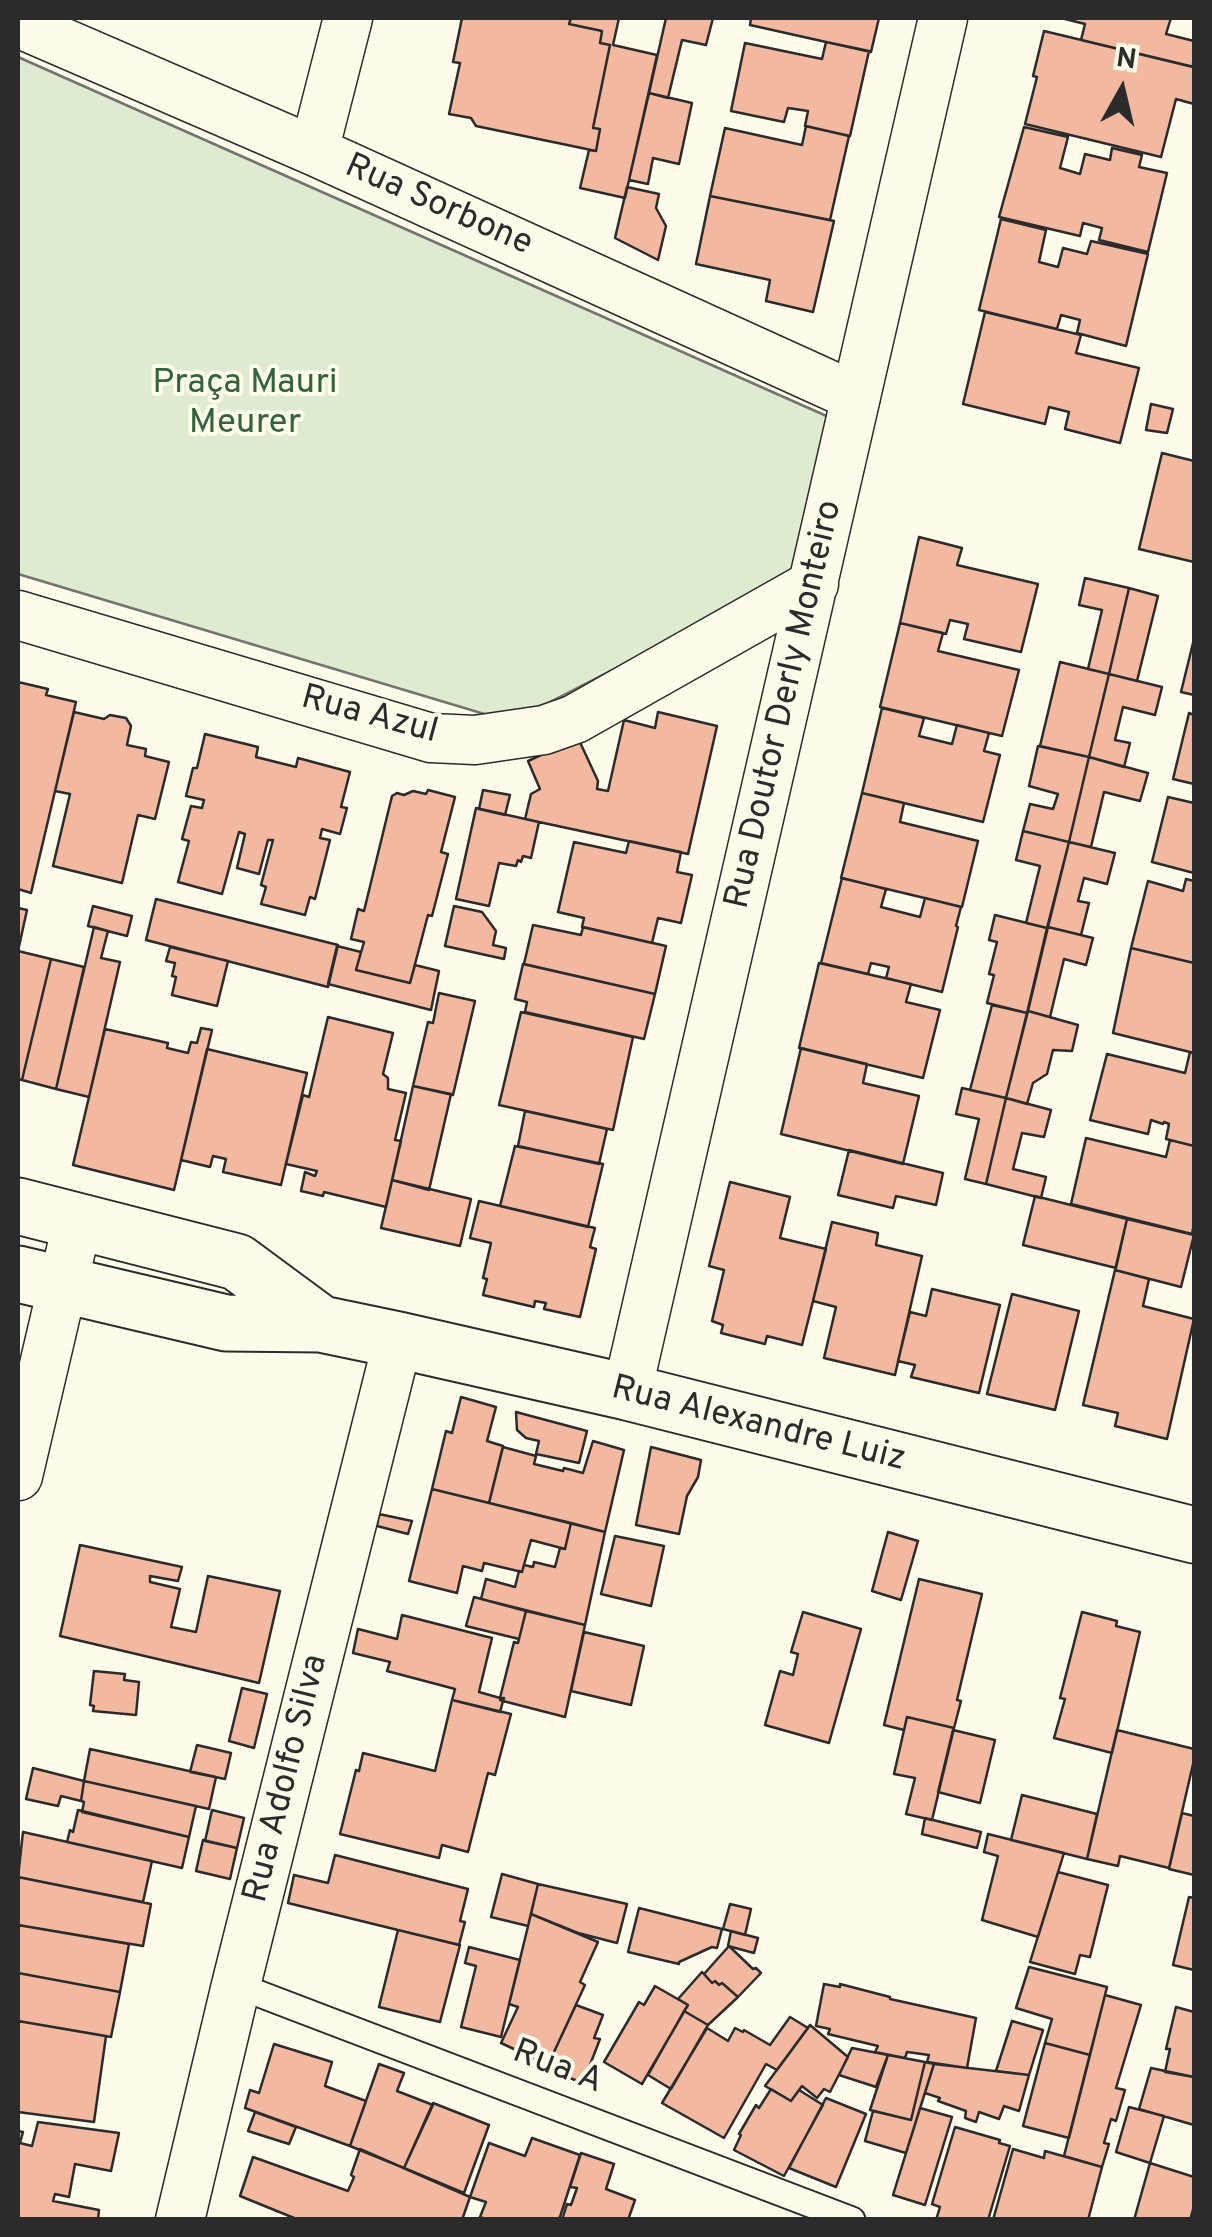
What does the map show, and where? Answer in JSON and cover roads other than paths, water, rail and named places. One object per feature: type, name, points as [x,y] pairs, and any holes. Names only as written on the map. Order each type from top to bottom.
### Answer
[{"type":"street","points":[[314,151],[348,18]]},
{"type":"street","name":"Rua Doutor Derly Monteiro","points":[[627,1392],[943,18]]},
{"type":"street","name":"Rua Sorbone","points":[[18,23],[314,151],[856,397]]},
{"type":"street","name":"Rua Azul","points":[[18,615],[431,738],[475,740],[544,730],[576,719],[814,584]]},
{"type":"street","name":"Rua Alexandre Luiz","points":[[18,1206],[237,1262],[321,1324]]},
{"type":"street","points":[[18,1476],[40,1279],[78,1220]]},
{"type":"street","name":"Rua Alexandre Luiz","points":[[40,1279],[226,1324],[321,1324],[398,1340],[1193,1529]]},
{"type":"street","name":"Rua Adolfo Silva","points":[[180,2220],[398,1340]]},
{"type":"lane","name":"Rua A","points":[[236,1985],[852,2220]]},
{"type":"park label","name":"Praça Mauri Meurer","points":[[245,405]]}]
